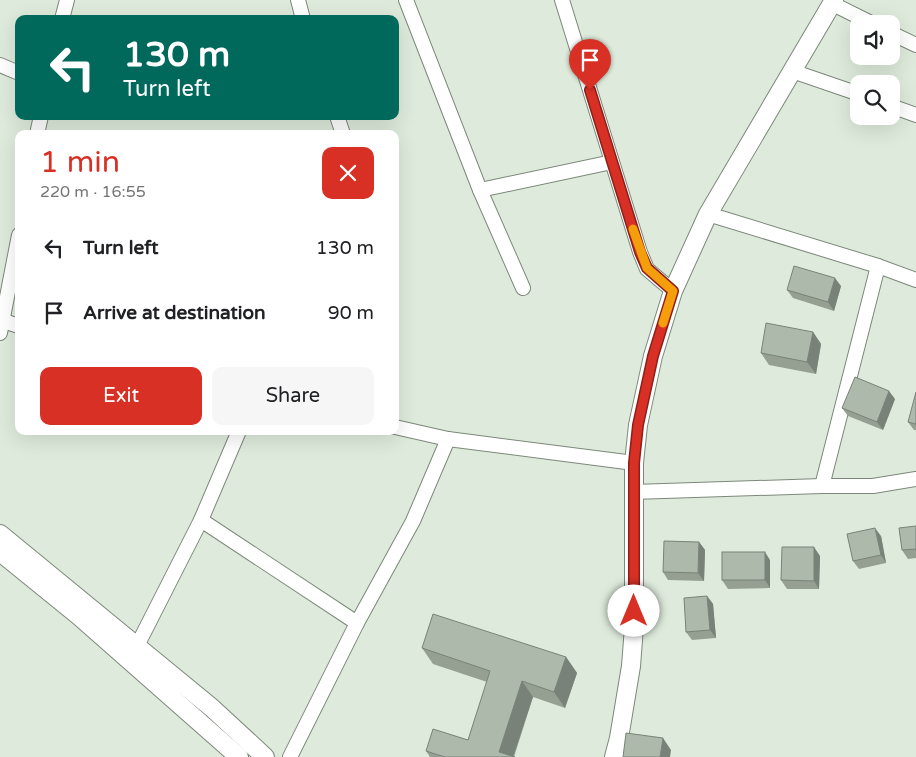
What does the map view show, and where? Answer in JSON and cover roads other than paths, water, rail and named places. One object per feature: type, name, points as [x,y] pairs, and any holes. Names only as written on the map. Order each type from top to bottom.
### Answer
[{"type":"street","points":[[63,15],[67,0]]},
{"type":"street","points":[[298,0],[302,15]]},
{"type":"street","points":[[406,0],[480,190],[523,288]]},
{"type":"street","points":[[562,0],[640,252],[647,268],[673,291]]},
{"type":"street","points":[[614,757],[631,666],[634,611],[634,463],[638,425],[653,356],[673,291],[708,214],[832,1],[857,15]]},
{"type":"street","points":[[900,37],[916,45]]},
{"type":"street","points":[[0,65],[15,71]]},
{"type":"street","points":[[792,71],[850,91]]},
{"type":"street","points":[[900,109],[916,115]]},
{"type":"street","points":[[480,190],[612,162]]},
{"type":"street","points":[[708,214],[878,266],[916,280]]},
{"type":"street","points":[[15,255],[1,325],[15,326]]},
{"type":"street","points":[[822,486],[878,266]]},
{"type":"street","points":[[399,428],[448,439],[634,463]]},
{"type":"street","points":[[137,646],[201,520],[237,435]]},
{"type":"street","points":[[290,757],[357,623],[412,521],[448,439]]},
{"type":"street","points":[[634,492],[873,486],[916,479]]},
{"type":"street","points":[[201,520],[357,623]]},
{"type":"street","points":[[0,534],[239,757]]},
{"type":"street","points":[[0,552],[137,646],[212,708],[265,757]]}]
